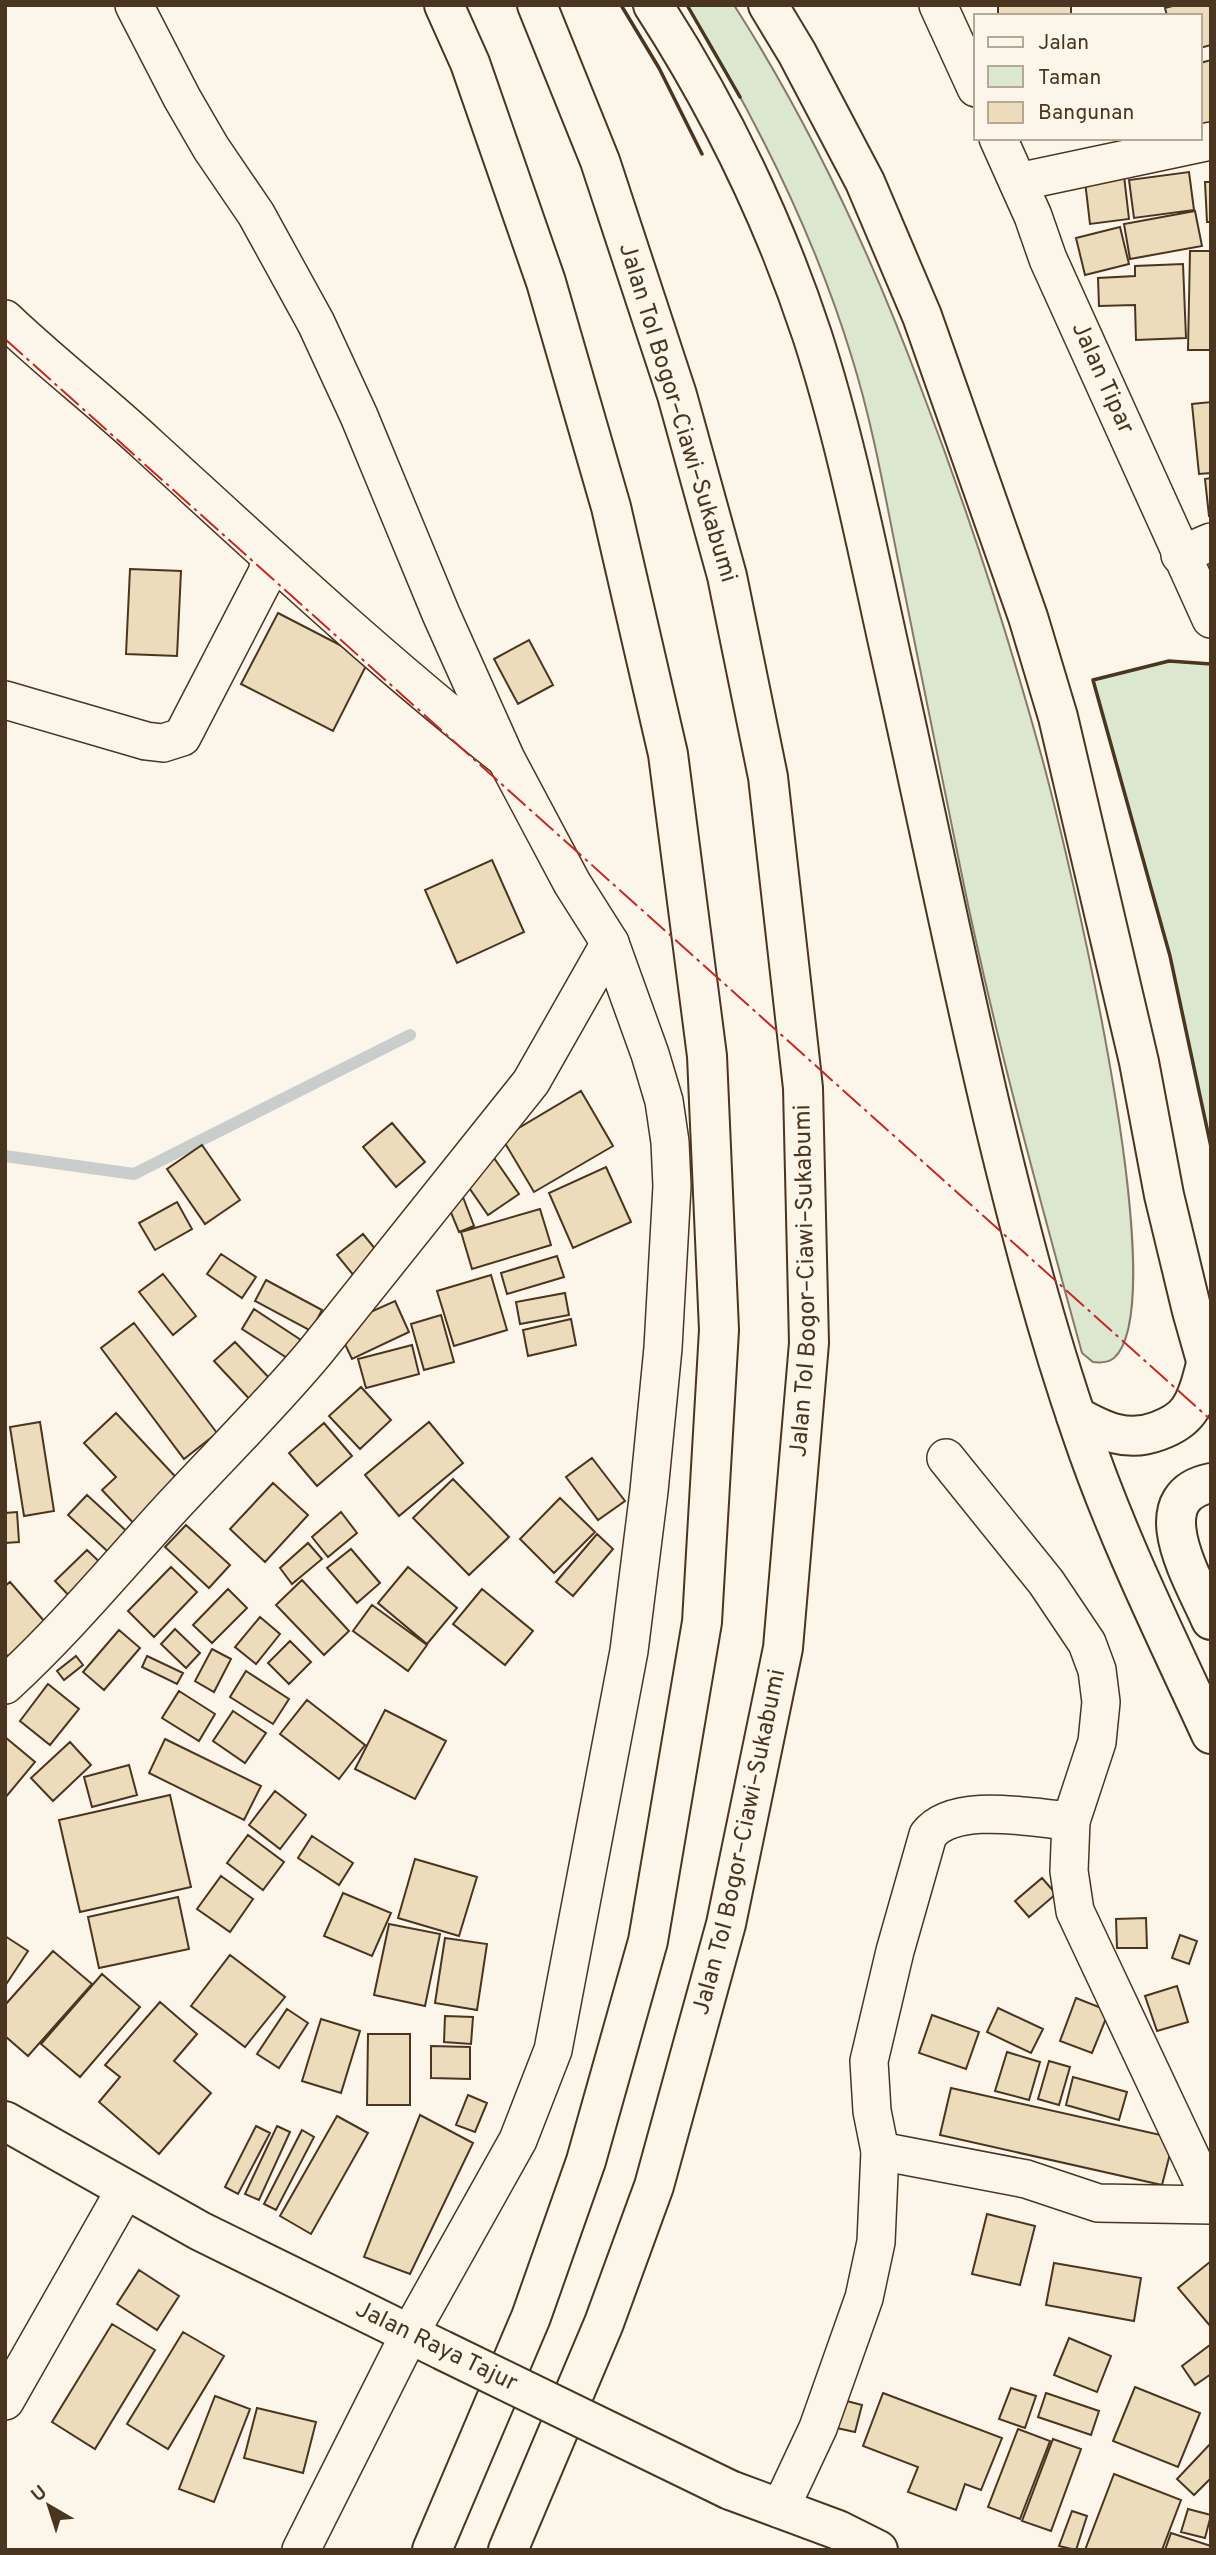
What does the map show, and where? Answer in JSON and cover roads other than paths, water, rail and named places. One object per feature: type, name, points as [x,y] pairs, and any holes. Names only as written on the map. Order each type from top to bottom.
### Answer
[{"type":"highway","points":[[432,2550],[531,2317],[586,2161],[648,1941],[702,1622],[719,1330],[707,1055],[668,754],[611,507],[546,282],[470,63],[444,5]]},
{"type":"highway","name":"Jalan Tol Bogor–Ciawi–Sukabumi","points":[[508,2550],[604,2323],[654,2186],[726,1924],[783,1648],[809,1343],[803,1088],[768,777],[760,737],[727,576],[677,395],[600,161],[537,5]]},
{"type":"highway","points":[[653,5],[698,80],[743,164],[784,258],[813,337],[847,459],[995,1124],[1052,1341],[1110,1509],[1211,1734]]},
{"type":"highway","points":[[768,5],[797,53],[864,182],[917,304],[1028,617],[1059,717],[1139,1062],[1164,1195],[1208,1371],[1188,1411],[1171,1426],[1147,1436],[1124,1437],[1103,1431],[1076,1416]]},
{"type":"highway","points":[[1211,1483],[1201,1485],[1186,1494],[1176,1512],[1174,1522],[1178,1543],[1211,1620]]},
{"type":"highway","name":"Jalan Raya Tajur","points":[[5,2121],[125,2190],[266,2264],[730,2490],[780,2509],[835,2540],[878,2550]]},
{"type":"street","points":[[134,5],[182,98],[211,148],[256,214],[316,323],[359,416],[506,759],[572,883],[610,943],[650,1054],[664,1101],[670,1142],[672,1186],[663,1348],[629,1651],[553,2050],[518,2140],[426,2341],[301,2550]]},
{"type":"street","points":[[938,5],[974,84]]},
{"type":"street","name":"Jalan Tipar","points":[[999,140],[1048,259],[1196,549],[1211,618]]},
{"type":"street","points":[[1018,182],[1211,141]]},
{"type":"street","points":[[5,319],[125,424],[270,559],[446,712],[506,759]]},
{"type":"street","points":[[5,700],[146,741],[163,743],[182,737],[267,573],[270,559]]},
{"type":"street","points":[[5,1685],[77,1613],[206,1469],[293,1379],[325,1340],[531,1082],[610,943]]},
{"type":"street","points":[[946,1458],[1046,1582],[1087,1643],[1097,1670],[1101,1702],[1097,1742],[1071,1821],[1069,1871],[1075,1911],[1211,2200]]},
{"type":"street","points":[[780,2509],[818,2428],[864,2298],[876,2242],[880,2151],[872,2111],[869,2061],[895,1951],[928,1835],[935,1825],[949,1819],[978,1814],[1071,1821]]},
{"type":"street","points":[[880,2151],[1026,2179],[1098,2203],[1211,2205]]},
{"type":"street","points":[[5,2401],[125,2190]]},
{"type":"waterway","points":[[5,1156],[134,1174],[410,1035]]}]
